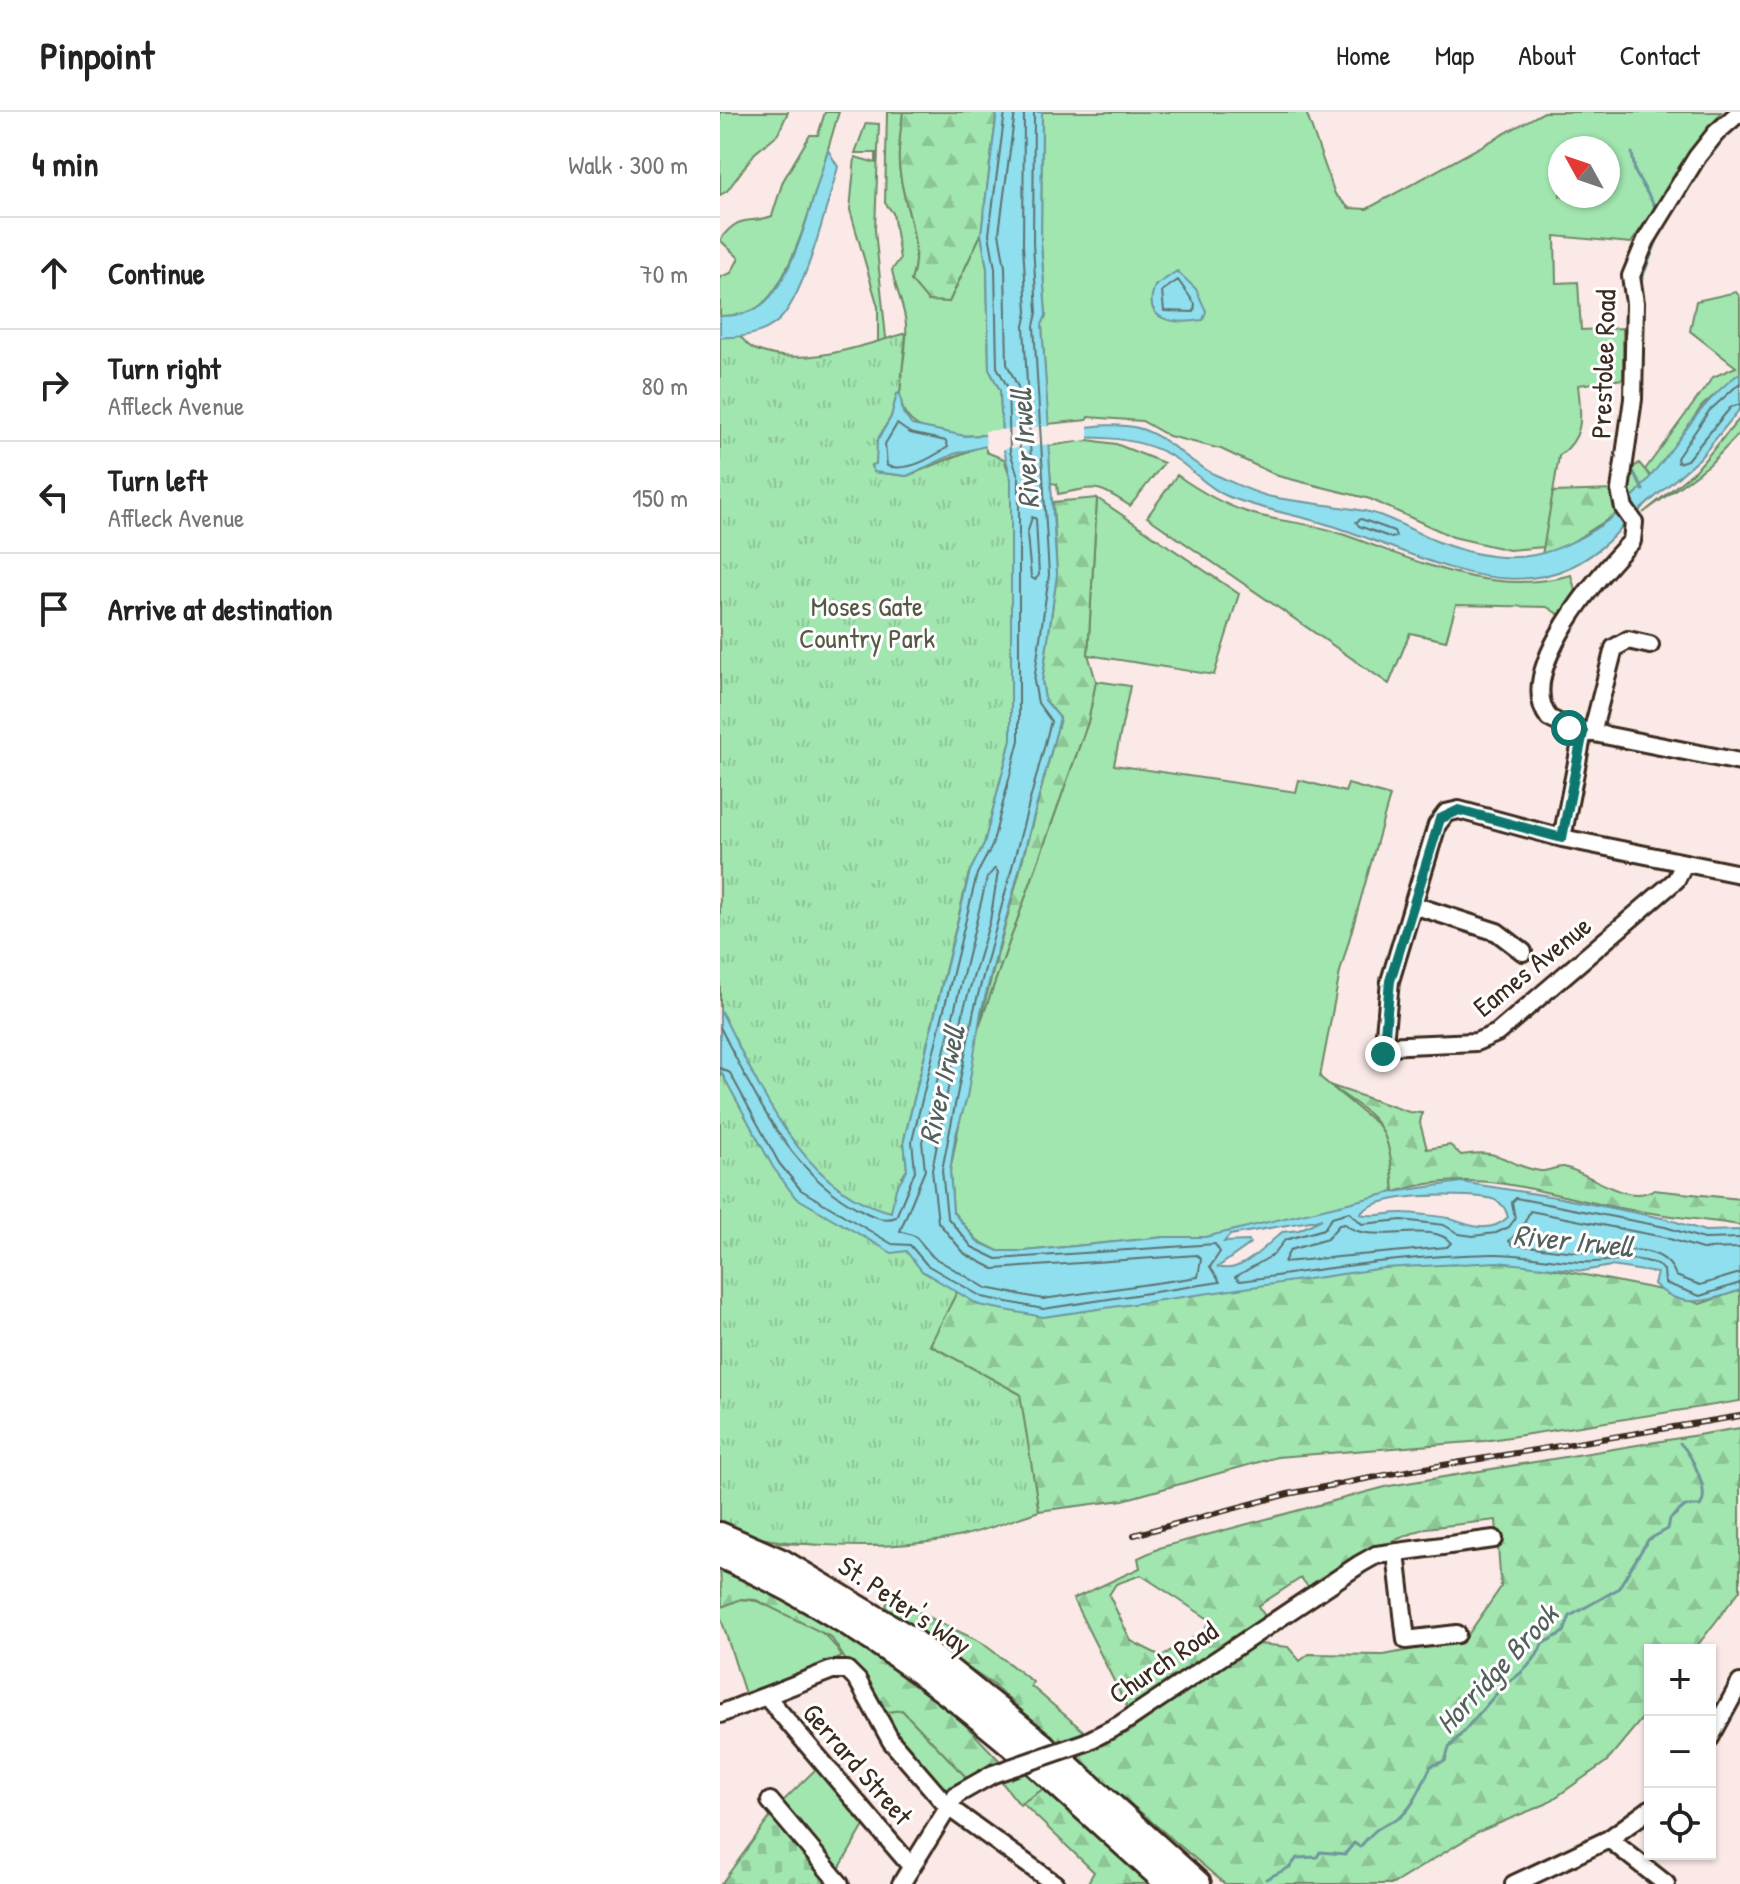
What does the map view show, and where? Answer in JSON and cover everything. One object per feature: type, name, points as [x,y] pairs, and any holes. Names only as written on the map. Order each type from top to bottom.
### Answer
[{"type":"highway","name":"St. Peter's Way","points":[[720,1535],[782,1562],[907,1637],[1040,1756],[1169,1878],[1200,1884]]},
{"type":"highway","name":"St. Peter's Way","points":[[720,1555],[765,1575],[882,1643],[1040,1756]]},
{"type":"street","name":"Prestolee Road","points":[[1588,733],[1569,728],[1545,713],[1541,699],[1548,660],[1582,595],[1632,541],[1622,473],[1632,421],[1635,303],[1631,276],[1646,240],[1697,157],[1716,133],[1740,112]]},
{"type":"street","points":[[1562,838],[1588,733],[1614,648],[1628,640],[1650,645]]},
{"type":"street","points":[[1588,733],[1740,762]]},
{"type":"street","points":[[1515,950],[1497,932],[1413,905],[1437,825],[1446,813],[1459,810],[1562,838],[1740,874]]},
{"type":"street","name":"Eames Avenue","points":[[1413,905],[1388,990],[1383,1050],[1476,1042],[1497,1033],[1676,880],[1684,864]]},
{"type":"street","name":"Church Road","points":[[901,1884],[947,1806],[966,1787],[993,1774],[1086,1742],[1121,1724],[1376,1555],[1494,1539]]},
{"type":"street","points":[[1396,1553],[1406,1640],[1457,1634]]},
{"type":"street","points":[[720,1714],[832,1670],[847,1670],[858,1681],[891,1741],[947,1806],[1032,1878],[1055,1884]]},
{"type":"street","points":[[1716,1727],[1740,1683]]},
{"type":"street","name":"Gerrard Street","points":[[766,1696],[911,1866]]},
{"type":"street","points":[[770,1801],[840,1884]]},
{"type":"street","points":[[1514,1884],[1609,1839],[1644,1813]]},
{"type":"street","points":[[1609,1839],[1666,1884]]},
{"type":"green space","points":[[720,112],[788,112],[778,134],[755,153],[727,191],[720,195]]},
{"type":"green space","points":[[825,112],[839,112],[808,216],[786,270],[774,291],[757,308],[742,314],[720,316],[720,277],[731,273],[739,258],[720,240],[739,222],[772,216],[783,181],[810,135],[818,135]]},
{"type":"green space","points":[[887,112],[903,112],[899,163],[914,236],[915,266],[911,281],[949,302],[981,234],[987,268],[989,369],[1000,390],[1002,434],[971,436],[938,433],[923,429],[911,421],[903,410],[900,394],[906,325],[892,270],[900,259],[893,213],[885,203]]},
{"type":"green space","points":[[903,112],[997,112],[981,234],[949,302],[928,301],[911,281],[915,266],[914,236],[899,163]]},
{"type":"green space","points":[[1042,112],[1306,112],[1335,194],[1349,208],[1367,209],[1544,112],[1721,112],[1631,243],[1555,236],[1556,283],[1578,282],[1581,330],[1623,328],[1623,379],[1578,385],[1580,424],[1574,441],[1559,456],[1544,547],[1509,550],[1453,537],[1370,499],[1278,476],[1221,449],[1169,436],[1142,421],[1088,417],[1087,420],[1048,424],[1042,325],[1046,315],[1041,243]]},
{"type":"green space","points":[[866,123],[879,124],[875,230],[890,377],[878,360],[878,307],[850,210],[855,157],[876,163],[876,153],[855,153]]},
{"type":"green space","points":[[1736,292],[1740,297],[1740,373],[1702,406],[1652,478],[1644,471],[1713,377],[1736,367],[1690,331],[1696,301]]},
{"type":"green space","name":"Moses Gate Country Park","points":[[720,316],[754,349],[791,357],[850,349],[906,333],[900,393],[879,437],[876,464],[871,466],[874,472],[907,476],[986,444],[986,452],[1004,459],[1011,479],[1011,740],[984,844],[969,873],[904,1140],[907,1170],[902,1177],[922,1271],[958,1290],[930,1345],[1020,1394],[1039,1511],[957,1537],[902,1544],[838,1546],[774,1540],[720,1528]]},
{"type":"green space","points":[[1740,418],[1740,433],[1709,465],[1643,513],[1696,470]]},
{"type":"green space","points":[[1088,440],[1116,444],[1164,463],[1130,506],[1096,489],[1058,494],[1057,484],[1051,483],[1048,446]]},
{"type":"green space","points":[[1639,463],[1652,478],[1627,503],[1626,473]]},
{"type":"green space","points":[[1177,475],[1238,509],[1330,530],[1448,571],[1508,582],[1539,581],[1571,575],[1576,593],[1561,616],[1547,607],[1456,605],[1446,641],[1410,633],[1389,684],[1147,517]]},
{"type":"green space","points":[[1616,490],[1621,511],[1558,551],[1542,555],[1553,492]]},
{"type":"green space","points":[[1097,498],[1239,594],[1214,675],[1088,655]]},
{"type":"green space","points":[[1097,498],[1088,654],[1096,681],[1088,722],[977,1032],[1060,718],[1045,700],[1042,681],[1057,575],[1053,502]]},
{"type":"green space","points":[[1096,681],[1130,686],[1114,765],[1296,792],[1299,780],[1345,792],[1348,784],[1390,796],[1340,972],[1320,1077],[1382,1128],[1390,1144],[1394,1192],[1205,1237],[1165,1237],[1025,1251],[998,1251],[978,1241],[953,1212],[950,1171],[977,1032],[1088,722]]},
{"type":"green space","points":[[720,1070],[979,1305],[1493,1257],[1661,1290],[1700,1304],[1740,1290],[1740,1401],[1484,1441],[1277,1457],[1123,1500],[1039,1511],[956,1537],[835,1545],[777,1543]]},
{"type":"green space","points":[[1329,1085],[1409,1112],[1422,1113],[1420,1123],[1427,1149],[1450,1145],[1461,1155],[1496,1155],[1540,1171],[1564,1167],[1631,1194],[1653,1190],[1740,1199],[1740,1225],[1634,1211],[1497,1183],[1448,1182],[1394,1192],[1386,1139],[1380,1128],[1362,1108]]},
{"type":"green space","points":[[1740,1428],[1740,1590],[1699,1644],[1644,1644],[1644,1716],[1606,1762],[1546,1804],[1478,1832],[1393,1884],[1225,1884],[1072,1754],[1127,1733],[1251,1643],[1288,1647],[1300,1661],[1309,1654],[1384,1655],[1465,1639],[1501,1587],[1496,1520],[1426,1528],[1393,1541],[1394,1548],[1356,1559],[1309,1588],[1301,1578],[1258,1606],[1265,1616],[1130,1713],[1073,1599],[1140,1568],[1138,1558],[1162,1547],[1389,1486]],"holes":[[[1141,1575],[1210,1620],[1203,1632],[1161,1656],[1131,1641],[1109,1595],[1116,1584]]]},
{"type":"green space","points":[[720,1568],[759,1586],[904,1672],[952,1711],[1000,1761],[967,1778],[902,1710],[879,1713],[831,1637],[756,1600],[741,1599],[722,1607]]},
{"type":"green space","points":[[741,1599],[770,1605],[799,1617],[824,1635],[842,1657],[745,1694],[720,1615],[720,1607]]},
{"type":"green space","points":[[893,1600],[981,1642],[1033,1682],[1031,1686],[1087,1734],[1056,1741],[992,1684],[885,1612],[887,1603]]},
{"type":"green space","points":[[902,1710],[967,1778],[947,1789],[936,1786],[879,1713]]},
{"type":"green space","points":[[817,1768],[865,1824],[839,1869],[782,1802]]},
{"type":"green space","points":[[1025,1770],[1045,1788],[1020,1805],[999,1779]]},
{"type":"green space","points":[[1045,1788],[1149,1884],[1087,1884],[1094,1872],[1022,1803]]},
{"type":"green space","points":[[771,1816],[830,1884],[721,1884]]},
{"type":"water","name":"River Irwell","points":[[997,112],[1042,112],[1041,243],[1046,315],[1042,325],[1049,431],[1105,425],[1138,428],[1159,437],[1206,470],[1258,493],[1378,514],[1436,541],[1488,556],[1533,555],[1554,549],[1576,540],[1621,511],[1628,520],[1594,553],[1560,571],[1524,579],[1488,577],[1450,568],[1333,526],[1227,496],[1173,457],[1144,444],[1079,437],[1048,439],[1057,575],[1042,681],[1045,700],[1060,718],[981,1012],[967,1097],[955,1138],[950,1171],[953,1212],[978,1242],[998,1251],[1025,1251],[1165,1237],[1205,1237],[1394,1192],[1461,1182],[1667,1219],[1705,1231],[1740,1230],[1740,1290],[1707,1300],[1685,1301],[1654,1284],[1657,1273],[1611,1266],[1583,1271],[1497,1262],[1384,1268],[1043,1317],[979,1305],[922,1271],[906,1251],[892,1253],[795,1197],[773,1167],[720,1070],[720,1009],[767,1101],[808,1159],[832,1183],[860,1201],[891,1212],[896,1188],[907,1170],[904,1140],[970,871],[984,844],[1011,740],[1011,479],[1002,442],[954,454],[907,476],[874,472],[871,465],[876,464],[877,441],[900,393],[903,413],[912,425],[965,436],[1002,434],[1000,390],[989,369],[987,268],[981,234]],"holes":[[[1467,1196],[1498,1201],[1508,1217],[1494,1226],[1486,1227],[1420,1214],[1360,1214],[1368,1207],[1394,1199]],[[1322,1219],[1299,1230],[1282,1232],[1236,1267],[1218,1267],[1250,1244],[1249,1241],[1224,1242],[1230,1235]]]},
{"type":"water","points":[[828,150],[838,167],[814,249],[788,309],[772,326],[758,332],[720,337],[720,316],[742,314],[762,305],[785,275],[802,233]]},
{"type":"water","points":[[1177,271],[1196,289],[1206,311],[1203,320],[1172,321],[1157,314],[1153,307],[1155,286]]},
{"type":"water","points":[[1740,373],[1740,409],[1700,458],[1633,516],[1627,503],[1708,401]]},
{"type":"pier","points":[[1088,423],[1088,440],[1004,449],[998,456],[998,446],[986,449],[985,431]]},
{"type":"waterway","points":[[1632,153],[1635,172],[1657,210]]},
{"type":"waterway","points":[[1640,283],[1666,218]]},
{"type":"waterway","points":[[1633,454],[1639,410]]},
{"type":"waterway","points":[[1630,465],[1643,490]]},
{"type":"waterway","name":"Horridge Brook","points":[[1266,1879],[1290,1867],[1297,1858],[1317,1857],[1320,1852],[1345,1854],[1354,1843],[1360,1847],[1376,1830],[1407,1811],[1431,1766],[1445,1761],[1449,1748],[1505,1684],[1527,1667],[1542,1644],[1564,1632],[1570,1616],[1618,1589],[1648,1540],[1668,1529],[1670,1519],[1685,1506],[1700,1506],[1703,1500],[1701,1483],[1694,1464],[1680,1443]]},
{"type":"railway","points":[[1134,1535],[1288,1494],[1401,1472],[1740,1416]]},
{"type":"route","points":[[1383,1054],[1383,1020],[1390,981],[1440,819],[1446,813],[1459,810],[1562,838],[1583,732],[1569,728]]}]
